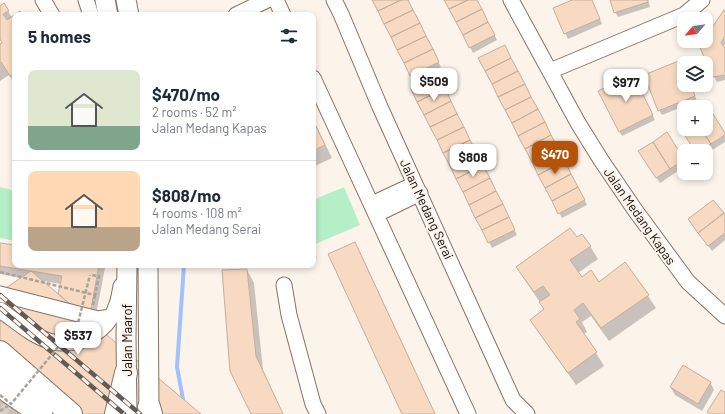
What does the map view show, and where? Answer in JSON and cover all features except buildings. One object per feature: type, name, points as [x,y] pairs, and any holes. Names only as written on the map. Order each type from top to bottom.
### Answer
[{"type":"highway","points":[[0,352],[71,414]]},
{"type":"highway","points":[[0,372],[48,414]]},
{"type":"highway","points":[[116,414],[126,373]]},
{"type":"highway","points":[[4,392],[31,414]]},
{"type":"highway","points":[[4,392],[41,414]]},
{"type":"main road","points":[[105,0],[107,12]]},
{"type":"main road","points":[[126,0],[128,12]]},
{"type":"main road","name":"Jalan Maarof","points":[[126,268],[127,414]]},
{"type":"main road","name":"Jalan Maarof","points":[[148,268],[150,412]]},
{"type":"street","points":[[43,0],[50,12]]},
{"type":"street","points":[[86,0],[90,12]]},
{"type":"street","points":[[242,12],[266,0]]},
{"type":"street","points":[[276,0],[282,12]]},
{"type":"street","name":"Jalan Medang Serai","points":[[334,0],[380,107],[513,400],[527,414]]},
{"type":"street","name":"Jalan Medang Kapas","points":[[511,0],[578,123],[601,160],[635,210],[688,282],[725,316]]},
{"type":"street","points":[[550,71],[684,15],[702,0]]},
{"type":"street","points":[[316,84],[468,414]]},
{"type":"street","points":[[376,213],[419,192]]},
{"type":"street","points":[[0,310],[50,342],[65,343],[78,341],[91,336],[103,327],[111,317],[117,304],[125,268]]},
{"type":"street","points":[[284,285],[289,315],[318,414]]},
{"type":"street","points":[[0,294],[98,319],[111,317]]},
{"type":"path","points":[[0,272],[95,295],[99,276],[90,275],[78,323],[0,395]]},
{"type":"path","points":[[0,411],[4,392]]},
{"type":"green space","points":[[0,187],[12,190],[12,240],[0,238]]},
{"type":"green space","points":[[344,187],[360,225],[316,244],[316,199]]},
{"type":"waterway","points":[[184,268],[177,367],[185,410],[188,414]]},
{"type":"tunnel","points":[[0,410],[7,414]]},
{"type":"railway","points":[[0,295],[140,414]]},
{"type":"railway","points":[[0,308],[124,414]]}]
